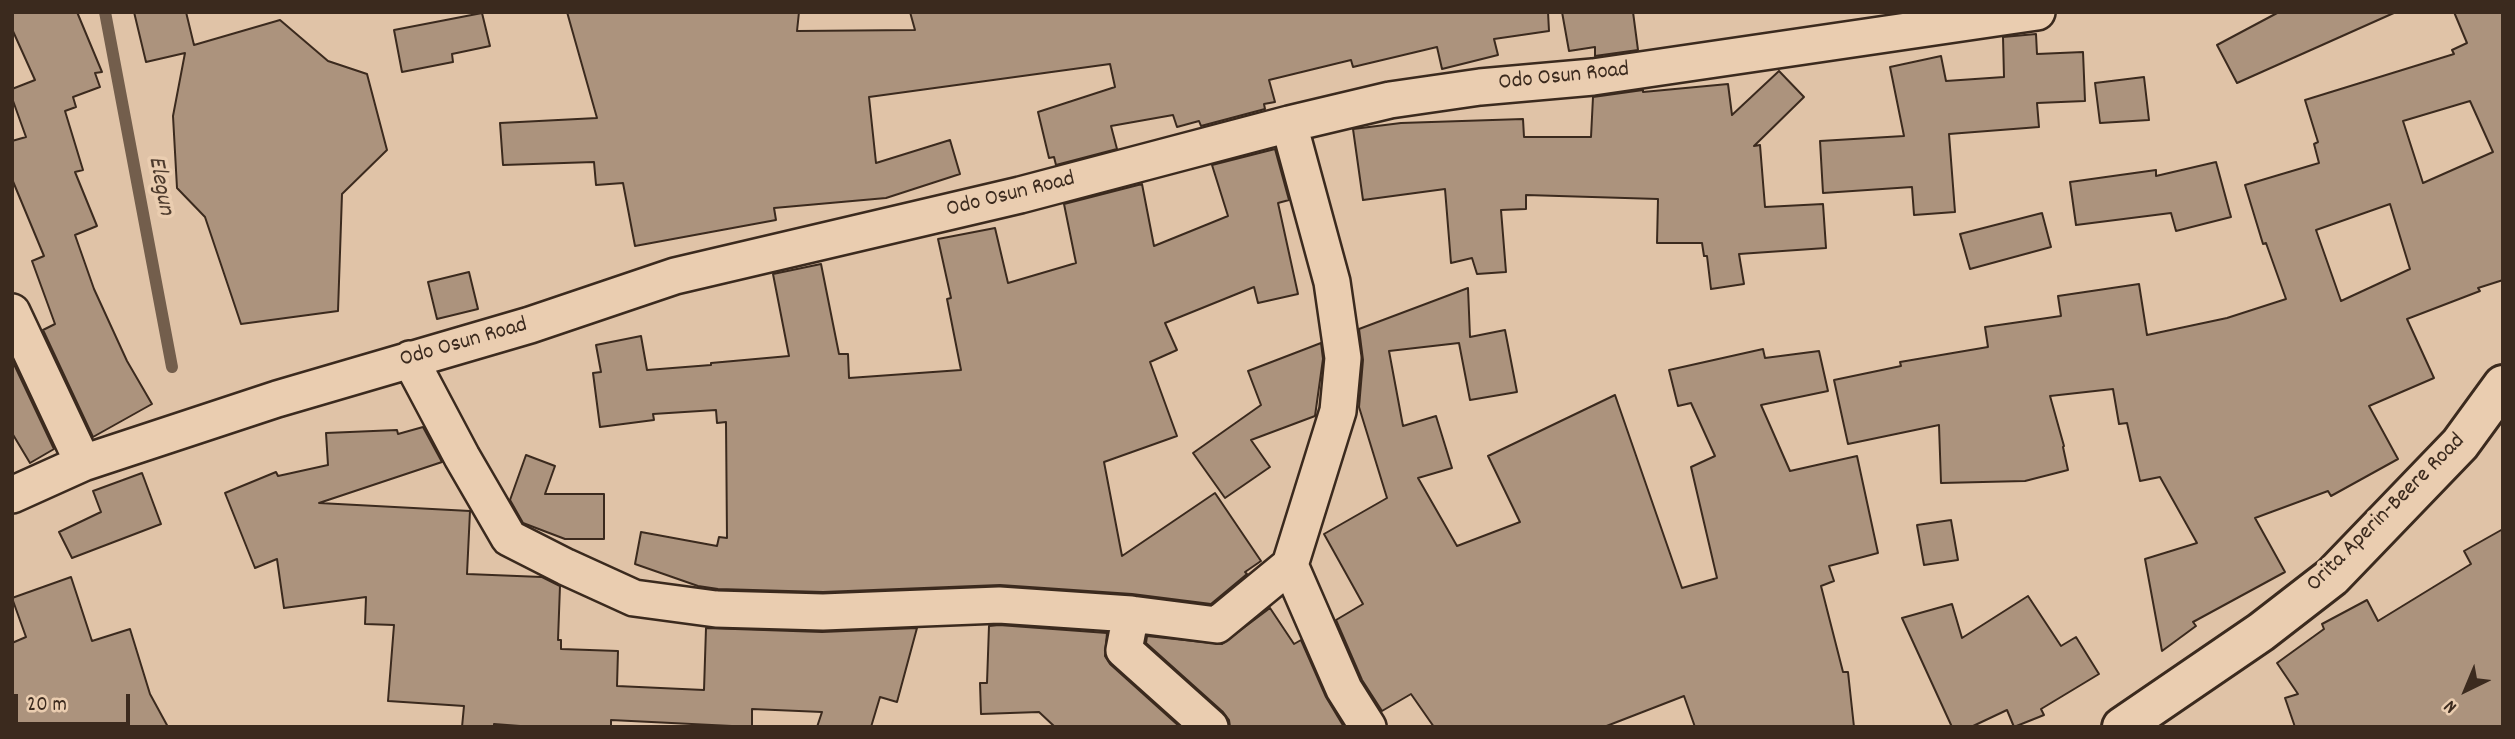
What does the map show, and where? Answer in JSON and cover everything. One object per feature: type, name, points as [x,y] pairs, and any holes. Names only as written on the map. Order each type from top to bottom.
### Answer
[{"type":"main road","name":"Orita Aperin-Beere Road","points":[[2122,727],[2261,632],[2332,577],[2460,444],[2503,385]]},
{"type":"street","name":"Odo Osun Road","points":[[12,495],[83,463],[277,399],[530,326],[676,276],[1020,195],[1289,124],[1390,100],[1480,87],[1593,77],[2037,12]]},
{"type":"street","points":[[410,359],[509,538],[634,598],[716,609],[822,612],[999,605],[1131,614],[1217,625],[1290,565],[1338,411],[1343,358],[1332,282],[1289,124]]},
{"type":"street","points":[[12,312],[83,463]]},
{"type":"street","points":[[1290,565],[1344,689],[1368,727]]},
{"type":"street","points":[[1131,614],[1124,650],[1210,727]]},
{"type":"building","points":[[12,12],[77,12],[102,72],[95,73],[100,87],[73,97],[76,107],[65,111],[83,170],[75,172],[97,226],[75,235],[94,289],[127,361],[152,404],[93,437],[43,330],[55,324],[32,261],[44,256],[12,179],[12,141],[26,137],[12,98],[12,89],[35,80],[12,29]]},
{"type":"building","points":[[134,12],[186,12],[194,45],[280,20],[328,61],[367,74],[387,150],[342,194],[338,311],[241,324],[205,217],[177,188],[173,116],[185,53],[146,62]]},
{"type":"building","points":[[567,12],[799,12],[797,31],[915,30],[910,12],[1548,12],[1549,31],[1494,39],[1498,55],[1442,69],[1437,47],[1353,67],[1351,60],[1269,80],[1275,102],[1264,104],[1265,109],[1201,126],[1199,121],[1177,127],[1173,115],[1111,126],[1117,149],[1056,165],[1054,157],[1049,158],[1038,112],[1115,87],[1110,64],[869,97],[876,163],[950,140],[960,174],[886,198],[774,208],[776,220],[635,246],[623,183],[596,185],[594,162],[503,165],[500,123],[597,118]]},
{"type":"building","points":[[1562,12],[1633,12],[1638,50],[1595,56],[1595,47],[1569,51]]},
{"type":"building","points":[[2279,12],[2396,12],[2237,83],[2217,45]]},
{"type":"building","points":[[2454,12],[2503,12],[2503,280],[2407,319],[2434,378],[2369,406],[2398,459],[2331,496],[2328,491],[2255,518],[2285,572],[2193,622],[2196,626],[2162,651],[2145,559],[2197,543],[2160,477],[2140,481],[2127,423],[2119,424],[2113,389],[2050,396],[2068,470],[2025,481],[1941,483],[1939,425],[1848,444],[1834,380],[1901,366],[1900,362],[1988,347],[1985,327],[2061,316],[2058,296],[2139,284],[2147,335],[2227,318],[2286,299],[2266,243],[2263,244],[2245,185],[2319,163],[2314,144],[2318,142],[2305,100],[2454,54],[2452,50],[2467,43]],"holes":[[[2470,101],[2493,152],[2423,183],[2403,121]],[[2390,204],[2410,269],[2341,301],[2316,230]]]},
{"type":"building","points":[[482,13],[490,46],[452,54],[453,62],[402,72],[394,30]]},
{"type":"building","points":[[2036,34],[2037,54],[2083,52],[2085,101],[2037,103],[2039,127],[1949,134],[1955,212],[1914,215],[1912,187],[1823,193],[1820,141],[1904,136],[1890,67],[1941,56],[1946,81],[2004,77],[2003,37]]},
{"type":"building","points":[[1779,71],[1804,97],[1754,146],[1760,145],[1765,207],[1823,204],[1826,248],[1739,254],[1744,284],[1711,289],[1707,256],[1704,256],[1702,243],[1657,243],[1658,199],[1526,195],[1526,209],[1501,210],[1506,272],[1477,274],[1472,258],[1451,263],[1445,189],[1363,200],[1353,129],[1401,123],[1523,119],[1524,137],[1591,137],[1593,97],[1643,90],[1728,84],[1732,115]]},
{"type":"building","points":[[2144,77],[2149,120],[2100,123],[2095,83]]},
{"type":"building","points":[[1275,149],[1289,200],[1278,203],[1298,294],[1258,303],[1254,287],[1165,323],[1177,350],[1150,362],[1177,436],[1104,462],[1122,556],[1215,493],[1261,561],[1211,604],[1132,594],[1000,585],[823,592],[718,589],[698,586],[635,564],[641,532],[717,546],[719,537],[727,538],[726,422],[717,423],[716,410],[653,414],[654,420],[600,427],[593,373],[601,372],[596,345],[641,336],[647,370],[789,356],[773,274],[821,264],[839,354],[848,354],[849,378],[961,370],[947,299],[951,298],[938,239],[995,228],[1008,283],[1076,263],[1064,204],[1142,184],[1154,246],[1228,216],[1212,165]]},
{"type":"building","points":[[2216,162],[2231,217],[2176,231],[2171,213],[2076,225],[2070,182],[2156,170],[2156,176]]},
{"type":"building","points":[[2042,213],[2051,247],[1970,269],[1960,234]]},
{"type":"building","points":[[469,272],[478,309],[437,319],[428,282]]},
{"type":"building","points":[[1468,288],[1470,337],[1505,330],[1517,392],[1470,400],[1459,343],[1389,351],[1403,426],[1436,416],[1452,468],[1418,478],[1457,546],[1520,522],[1488,456],[1615,395],[1682,588],[1717,578],[1691,467],[1715,456],[1691,403],[1678,406],[1669,370],[1763,349],[1765,358],[1819,351],[1828,391],[1761,405],[1790,471],[1857,456],[1878,553],[1829,566],[1834,581],[1821,586],[1843,672],[1848,672],[1854,727],[1695,727],[1684,696],[1604,727],[1434,727],[1411,694],[1382,711],[1362,680],[1336,620],[1363,604],[1324,534],[1387,498],[1359,407],[1363,360],[1359,329]]},
{"type":"building","points":[[1321,343],[1323,359],[1315,416],[1251,440],[1270,467],[1225,498],[1193,453],[1261,405],[1248,371]]},
{"type":"building","points":[[12,360],[54,449],[30,463],[12,433]]},
{"type":"building","points":[[423,427],[442,462],[319,503],[470,511],[467,574],[542,577],[560,586],[558,640],[561,640],[561,649],[618,651],[617,686],[704,690],[706,628],[822,632],[917,628],[897,702],[880,697],[871,727],[817,727],[822,712],[752,709],[752,727],[611,720],[611,727],[494,724],[494,727],[462,727],[464,706],[388,701],[394,625],[365,624],[366,597],[284,608],[277,559],[255,568],[225,493],[276,472],[278,476],[328,465],[326,433],[397,430],[398,434]]},
{"type":"building","points":[[526,455],[555,466],[545,494],[604,494],[604,539],[565,539],[523,523],[510,500]]},
{"type":"building","points":[[142,473],[161,524],[72,558],[59,532],[101,512],[93,491]]},
{"type":"building","points":[[1951,520],[1958,560],[1924,565],[1917,525]]},
{"type":"building","points":[[2503,529],[2503,727],[2295,727],[2285,698],[2298,694],[2277,663],[2324,629],[2322,624],[2367,600],[2378,621],[2471,564],[2464,551]]},
{"type":"building","points":[[71,577],[92,641],[130,629],[150,694],[168,727],[12,727],[12,643],[26,637],[12,598]]},
{"type":"building","points":[[2028,596],[2061,646],[2076,637],[2099,674],[2041,709],[2044,715],[2014,727],[2007,710],[1971,727],[1952,727],[1902,618],[1952,604],[1962,638]]},
{"type":"building","points":[[1270,608],[1294,644],[1301,640],[1326,697],[1344,727],[1230,727],[1223,712],[1146,643],[1147,636],[1222,644]]},
{"type":"building","points":[[989,626],[1107,633],[1105,656],[1110,664],[1180,727],[1055,727],[1039,712],[981,714],[980,683],[987,683]]},
{"type":"waterway","name":"Elegun","points":[[105,12],[172,367]]}]
